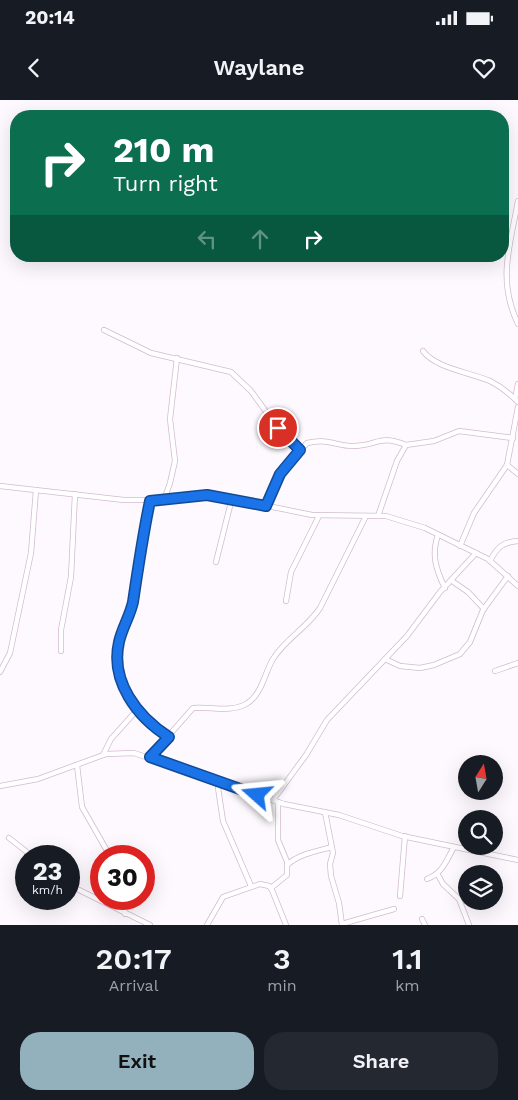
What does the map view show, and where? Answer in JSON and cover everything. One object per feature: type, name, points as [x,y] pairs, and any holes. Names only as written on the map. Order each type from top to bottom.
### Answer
[{"type":"street","points":[[509,245],[518,201]]},
{"type":"street","points":[[506,262],[506,286],[518,324]]},
{"type":"street","points":[[104,330],[151,353],[231,372],[251,391],[278,428],[300,450]]},
{"type":"street","points":[[424,351],[428,356],[450,367],[490,381],[517,400]]},
{"type":"street","points":[[164,500],[170,483],[174,461],[170,419],[177,358]]},
{"type":"street","points":[[517,400],[518,384]]},
{"type":"street","points":[[460,546],[474,513],[507,465],[518,407]]},
{"type":"street","points":[[266,506],[280,474],[307,443],[322,440],[357,446],[389,439],[406,445],[434,441],[459,431],[467,430],[487,436],[513,438]]},
{"type":"street","points":[[378,516],[397,461],[406,445]]},
{"type":"street","points":[[507,465],[518,474]]},
{"type":"street","points":[[0,486],[150,501],[207,495],[232,498],[287,512],[319,516],[378,516],[413,523],[438,535],[490,561],[518,586]]},
{"type":"street","points":[[0,672],[10,653],[24,575],[31,553],[36,490]]},
{"type":"street","points":[[62,652],[61,630],[70,577],[75,494]]},
{"type":"street","points":[[216,562],[232,498]]},
{"type":"street","points":[[150,501],[133,601],[118,648],[118,672],[138,710],[169,737]]},
{"type":"street","points":[[286,601],[291,572],[319,516]]},
{"type":"street","points":[[150,757],[192,708],[238,708],[253,699],[260,690],[274,658],[284,644],[312,619],[320,608],[366,516]]},
{"type":"street","points":[[438,535],[434,545],[434,558],[445,588]]},
{"type":"street","points":[[490,561],[500,546],[507,542],[518,541]]},
{"type":"street","points":[[271,888],[286,875],[288,864],[278,840],[275,801],[326,720],[385,659],[476,554]]},
{"type":"street","points":[[385,659],[400,666],[420,668],[434,665],[460,654],[470,642],[484,609],[508,576]]},
{"type":"street","points":[[513,581],[518,577]]},
{"type":"street","points":[[452,581],[468,592],[484,609]]},
{"type":"street","points":[[495,671],[518,663]]},
{"type":"street","points":[[103,755],[111,739],[138,710]]},
{"type":"street","points":[[0,786],[38,779],[103,755],[122,752],[150,757],[275,801],[325,812],[405,836],[518,860]]},
{"type":"street","points":[[77,765],[82,807],[104,845]]},
{"type":"street","points":[[217,781],[223,821],[251,886]]},
{"type":"street","points":[[325,812],[332,847],[331,876],[342,924],[394,909]]},
{"type":"street","points":[[400,896],[405,836]]},
{"type":"street","points":[[9,838],[18,845]]},
{"type":"street","points":[[288,864],[306,854],[332,847]]},
{"type":"street","points":[[427,879],[438,875],[454,847]]},
{"type":"street","points":[[438,875],[442,884],[459,899],[469,925]]},
{"type":"street","points":[[207,925],[214,917],[221,898],[251,886],[266,884],[271,888],[286,925]]},
{"type":"street","points":[[80,891],[150,925]]},
{"type":"street","points":[[124,910],[125,914]]},
{"type":"street","points":[[422,919],[425,925]]},
{"type":"route","points":[[257,795],[150,757],[169,737],[142,716],[132,703],[118,672],[118,648],[121,633],[130,616],[143,530],[150,501],[207,495],[266,506],[275,482],[300,450],[278,428]]}]
